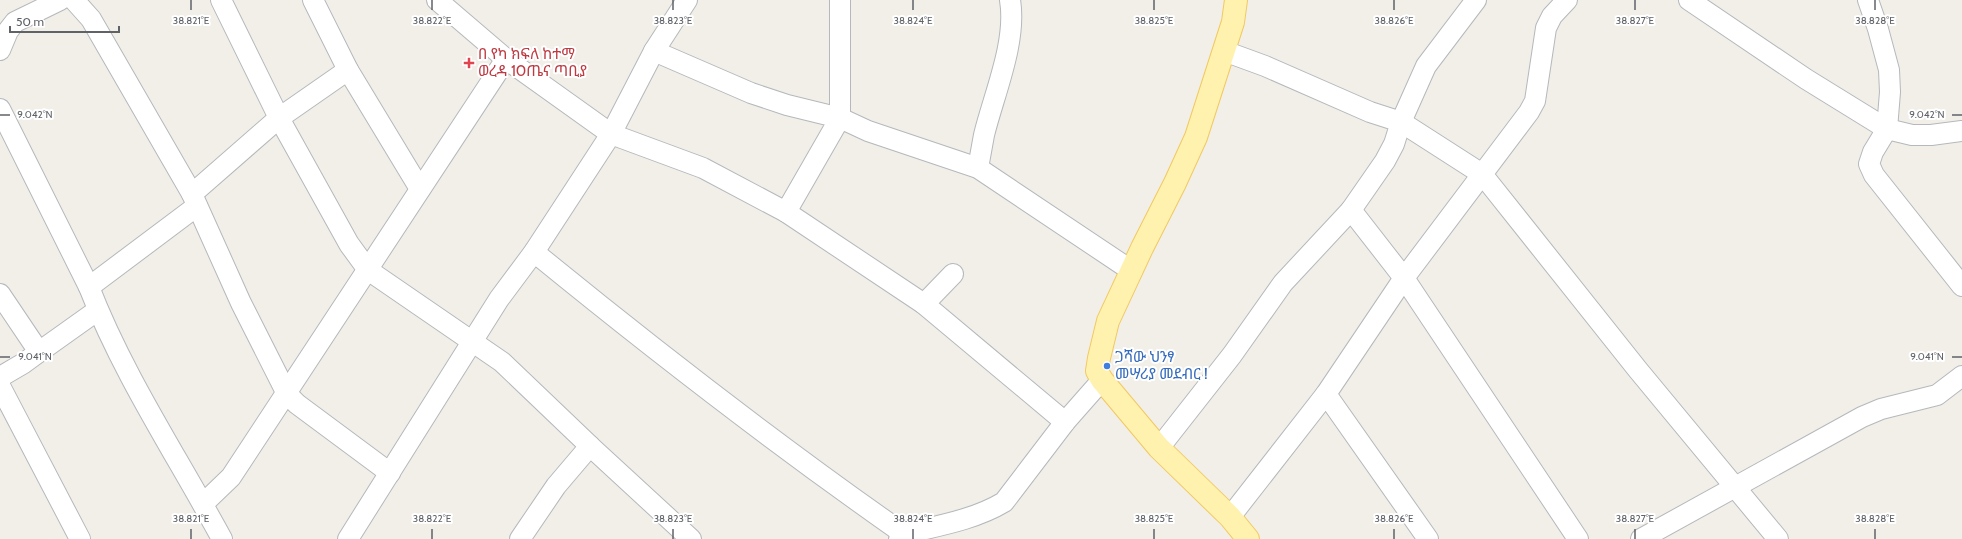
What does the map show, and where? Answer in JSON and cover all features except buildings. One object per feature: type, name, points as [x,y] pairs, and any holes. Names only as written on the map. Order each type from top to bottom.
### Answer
[{"type":"main road","points":[[1236,0],[1234,22],[1196,138],[1108,321],[1098,358],[1097,372],[1159,448],[1230,517],[1248,539]]},
{"type":"street","points":[[0,50],[8,30],[15,22],[60,0]]},
{"type":"street","points":[[74,0],[91,19],[195,200],[240,304],[287,394],[297,404],[390,473]]},
{"type":"street","points":[[221,0],[279,118],[349,244],[368,270],[473,340],[502,362],[691,539]]},
{"type":"street","points":[[312,0],[348,70],[420,190]]},
{"type":"street","points":[[437,0],[506,59],[611,134],[703,168],[786,212],[924,304],[1065,422]]},
{"type":"street","points":[[348,539],[499,299],[534,252],[611,134],[654,51],[687,0]]},
{"type":"street","points":[[786,212],[840,118],[840,0]]},
{"type":"street","points":[[978,168],[984,135],[1004,66],[1010,25],[1010,0]]},
{"type":"street","points":[[1159,448],[1232,355],[1284,283],[1351,210],[1385,161],[1394,144],[1401,122],[1426,66],[1476,0]]},
{"type":"street","points":[[1230,517],[1326,394],[1404,278],[1532,106],[1535,101],[1546,28],[1552,16],[1567,0]]},
{"type":"street","points":[[1689,0],[1806,79],[1888,129],[1918,135],[1962,131]]},
{"type":"street","points":[[1868,0],[1878,29],[1889,70],[1890,92],[1888,129],[1873,152],[1869,164],[1874,176],[1962,286]]},
{"type":"street","points":[[654,51],[751,93],[787,105],[840,118],[868,131],[978,168],[1132,271]]},
{"type":"street","points":[[1224,51],[1265,66],[1370,112],[1401,122],[1482,174],[1638,370],[1778,539]]},
{"type":"street","points":[[203,504],[231,477],[506,59]]},
{"type":"street","points":[[89,287],[195,200],[279,118],[348,70]]},
{"type":"street","points":[[0,109],[89,287],[98,310],[124,364],[222,539]]},
{"type":"street","points":[[1351,210],[1404,278],[1578,539]]},
{"type":"street","points":[[534,252],[681,371],[843,491],[901,537],[942,532],[992,510],[1004,502],[1065,422],[1102,380]]},
{"type":"street","points":[[924,304],[952,274]]},
{"type":"street","points":[[0,294],[39,352]]},
{"type":"street","points":[[0,377],[24,364],[98,310]]},
{"type":"street","points":[[1641,539],[1862,417],[1881,410],[1937,395],[1962,376]]},
{"type":"street","points":[[0,386],[80,539]]},
{"type":"street","points":[[1326,394],[1428,539]]},
{"type":"street","points":[[520,539],[556,486],[590,446]]},
{"type":"place","name":"በ የካ ክፍለ ከተማ ወረዳ 10ጤና ጣቢያ","points":[[469,63]]},
{"type":"place","name":"ጋሻው ህንፃ መሣሪያ መደብር !","points":[[1107,366]]}]
